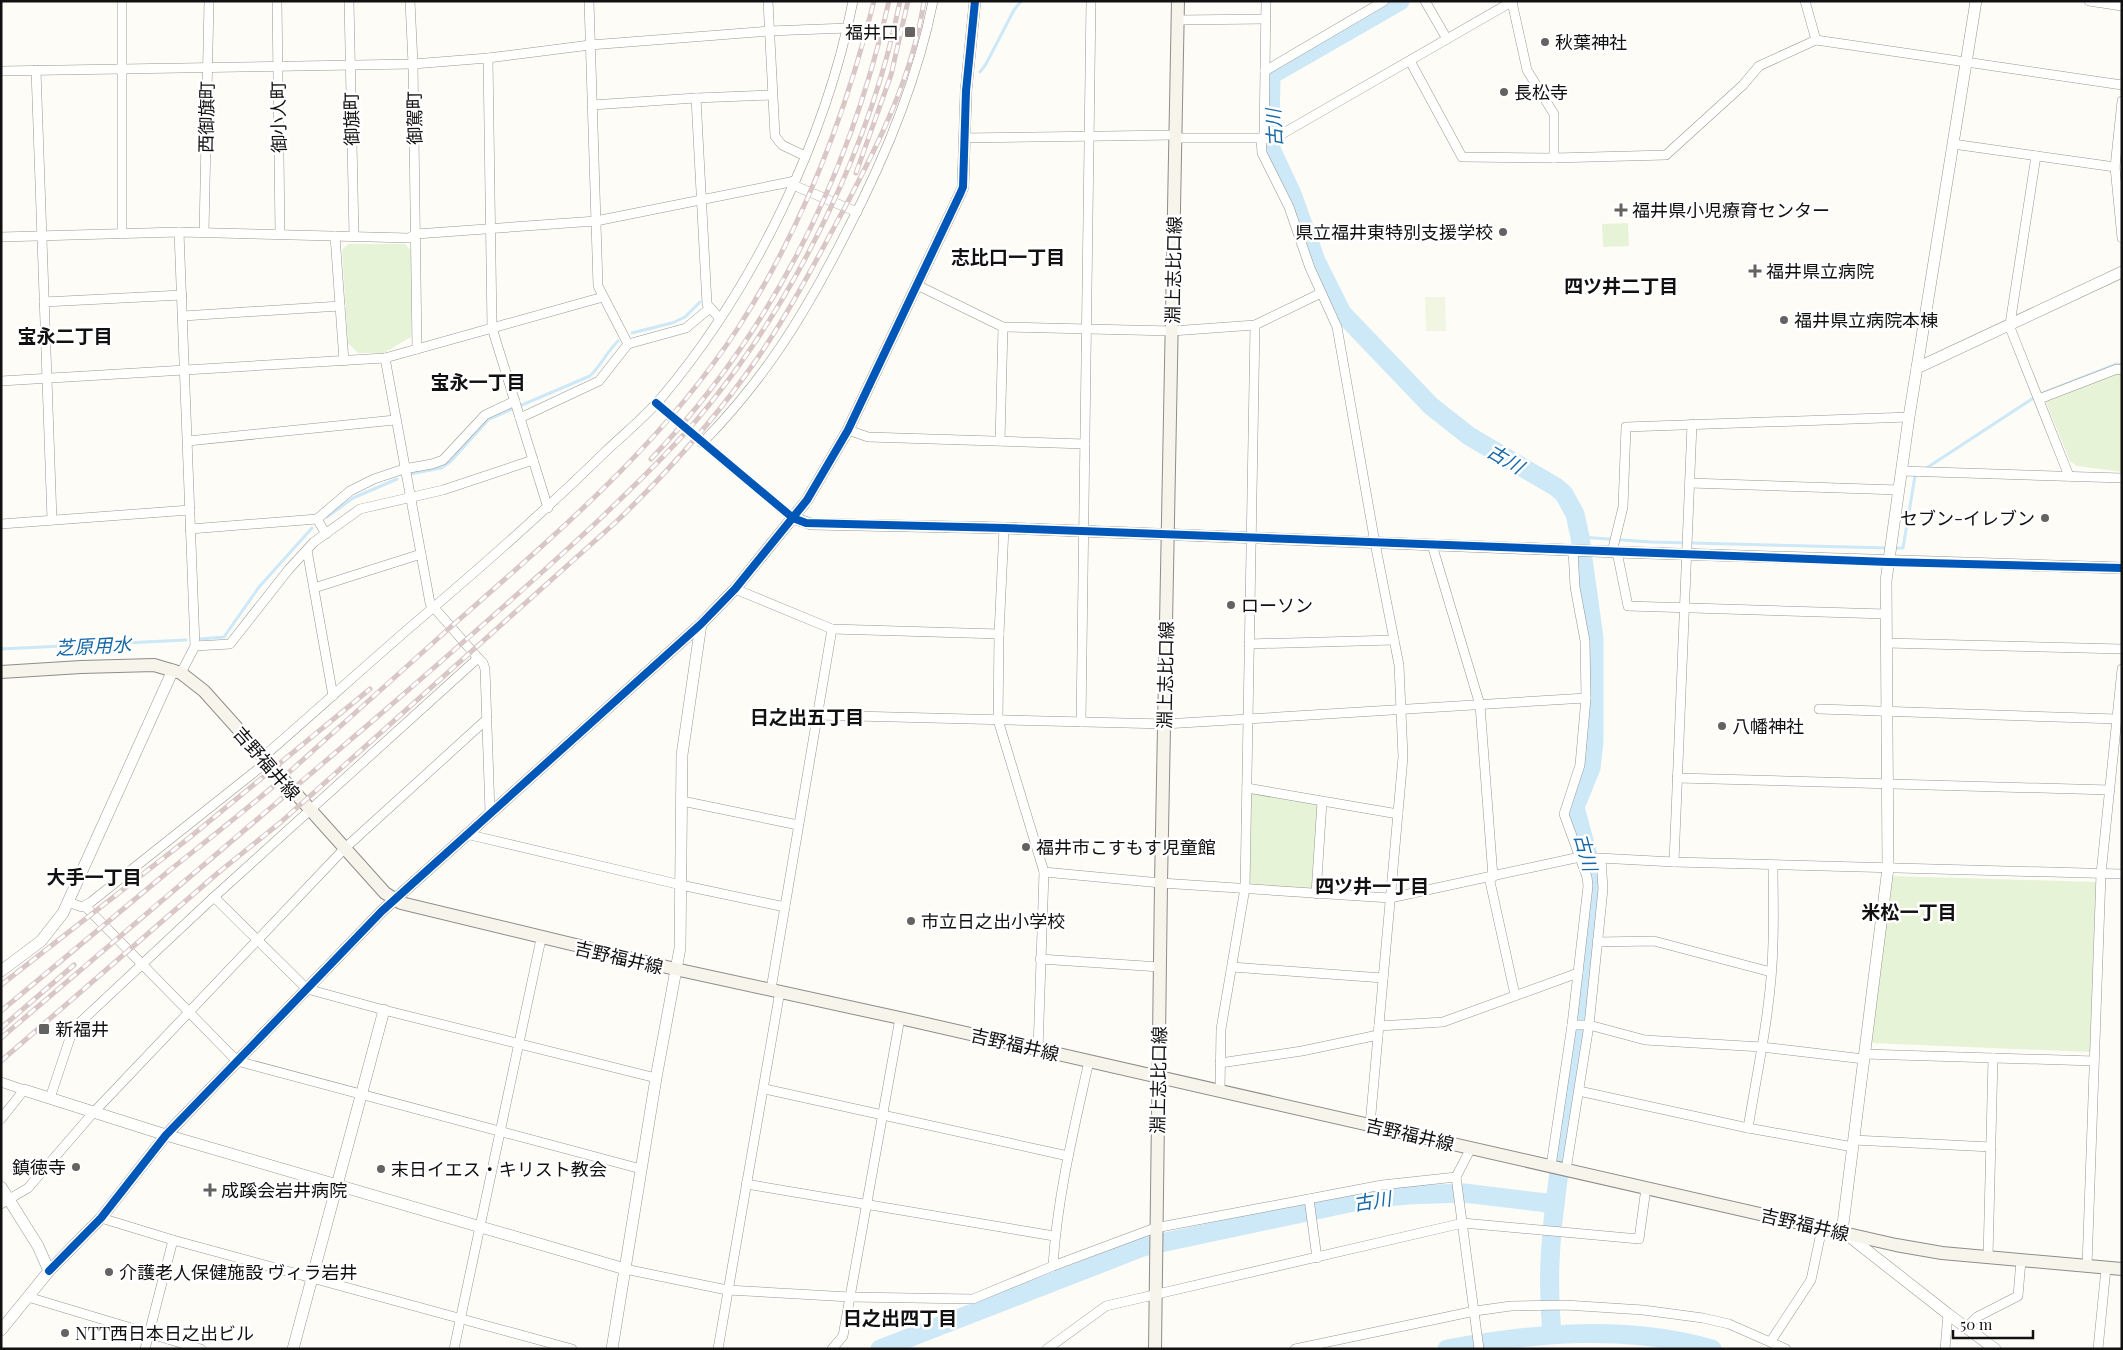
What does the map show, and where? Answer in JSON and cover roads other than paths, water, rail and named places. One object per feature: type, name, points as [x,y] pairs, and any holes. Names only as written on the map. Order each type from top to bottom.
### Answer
[{"type":"main road","name":"淵上志比口線","points":[[1155,1349],[1161,883],[1178,1]]},
{"type":"main road","name":"吉野福井線","points":[[1,672],[131,665],[154,665],[177,671],[204,691],[344,849],[393,900],[541,939],[776,990],[1933,1252],[2122,1269]]},
{"type":"street","points":[[122,1],[122,234]]},
{"type":"street","name":"西御旗町","points":[[204,232],[209,1]]},
{"type":"street","name":"御小人町","points":[[277,1],[280,234]]},
{"type":"street","name":"御旗町","points":[[349,1],[354,236]]},
{"type":"street","name":"御駕町","points":[[410,1],[413,64],[417,349]]},
{"type":"street","points":[[589,1],[598,286],[628,344]]},
{"type":"street","points":[[768,1],[775,136],[782,145],[805,156]]},
{"type":"street","points":[[85,906],[265,760],[333,696],[548,508],[656,403],[720,319],[772,227],[794,183],[820,118],[848,28],[854,1]]},
{"type":"street","points":[[702,443],[749,392],[778,352],[816,292],[885,153],[909,92],[933,1]]},
{"type":"street","points":[[1,1330],[49,1271],[101,1218],[166,1136],[307,988],[393,900],[701,624],[734,589],[807,500],[848,430],[962,191],[966,91],[975,1]]},
{"type":"street","points":[[1081,722],[1091,137],[1091,1]]},
{"type":"street","points":[[1266,1],[1262,153],[1289,207],[1310,268],[1337,327],[1375,543],[1399,665],[1403,757],[1370,1125]]},
{"type":"street","points":[[1265,71],[1384,1]]},
{"type":"street","points":[[1424,1],[1448,39]]},
{"type":"street","points":[[1805,1],[1816,40]]},
{"type":"street","points":[[1976,1],[1888,562],[1886,581],[1888,868],[1853,1144],[1844,1233],[1995,1349]]},
{"type":"street","points":[[2089,1],[2122,6]]},
{"type":"street","points":[[964,138],[1176,136],[1275,138],[1512,2],[1527,70],[1554,114],[1554,158]]},
{"type":"street","points":[[1178,20],[1266,19]]},
{"type":"street","points":[[1,71],[413,64],[488,58],[590,45],[769,30],[848,28]]},
{"type":"street","points":[[1410,61],[1462,157],[1554,158],[1666,155],[1743,85],[1759,66],[1816,40],[2122,85]]},
{"type":"street","points":[[488,58],[492,328],[548,508]]},
{"type":"street","points":[[36,70],[52,520]]},
{"type":"street","points":[[592,105],[772,95]]},
{"type":"street","points":[[696,98],[707,304],[720,319]]},
{"type":"street","points":[[2122,101],[2115,167],[2122,238]]},
{"type":"street","points":[[1953,144],[2115,167]]},
{"type":"street","points":[[2036,156],[2010,324],[2069,476]]},
{"type":"street","points":[[1,237],[204,232],[409,238],[416,234],[596,221],[794,183],[857,212]]},
{"type":"street","points":[[1,971],[41,941],[63,913],[177,671],[195,646],[180,232]]},
{"type":"street","points":[[335,236],[344,361]]},
{"type":"street","points":[[1917,368],[2122,272]]},
{"type":"street","points":[[917,286],[1004,327],[1172,331],[1255,325],[1321,293]]},
{"type":"street","points":[[44,302],[182,295]]},
{"type":"street","points":[[1,380],[385,358],[603,297]]},
{"type":"street","points":[[183,316],[340,306]]},
{"type":"street","points":[[520,418],[599,381],[628,344],[686,328],[710,308]]},
{"type":"street","points":[[1220,1090],[1221,1029],[1245,888],[1255,325]]},
{"type":"street","points":[[1000,441],[1004,327]]},
{"type":"street","points":[[385,358],[428,594],[433,607],[484,663],[490,812]]},
{"type":"street","points":[[2038,399],[2117,369],[2122,370]]},
{"type":"street","points":[[190,529],[317,519],[350,491],[374,479],[404,469],[443,460],[485,416],[514,401]]},
{"type":"street","points":[[656,403],[793,518],[811,524],[1004,528],[1168,536],[1888,562],[2122,568]]},
{"type":"street","points":[[1886,614],[1628,606],[1614,552],[1623,507],[1626,427],[1910,416]]},
{"type":"street","points":[[188,441],[395,420]]},
{"type":"street","points":[[1674,862],[1692,424]]},
{"type":"street","points":[[848,430],[868,437],[1085,444]]},
{"type":"street","points":[[195,646],[230,644],[289,569],[307,550],[360,509],[450,488],[533,460]]},
{"type":"street","points":[[1902,471],[2122,478]]},
{"type":"street","points":[[1690,483],[1899,490]]},
{"type":"street","points":[[1,524],[190,510]]},
{"type":"street","points":[[317,519],[326,534]]},
{"type":"street","points":[[1004,528],[998,634],[998,720],[1044,872],[1038,1050]]},
{"type":"street","points":[[1432,545],[1480,705],[1491,877],[1515,996]]},
{"type":"street","points":[[307,550],[333,696]]},
{"type":"street","points":[[1551,1166],[1572,1025],[1588,886],[1580,857],[1564,814],[1580,765],[1586,698],[1585,641],[1575,587],[1573,550]]},
{"type":"street","points":[[314,588],[421,554]]},
{"type":"street","points":[[734,589],[832,629],[998,634]]},
{"type":"street","points":[[612,1349],[640,1169],[674,969],[680,948],[682,755],[701,624]]},
{"type":"street","points":[[718,1349],[746,1184],[765,1089],[785,907],[816,714],[832,629]]},
{"type":"street","points":[[1249,644],[1394,640]]},
{"type":"street","points":[[1886,643],[2122,650]]},
{"type":"street","points":[[50,1098],[73,1029],[214,897],[478,658]]},
{"type":"street","points":[[2087,1266],[2101,874],[2122,669]]},
{"type":"street","points":[[816,714],[1164,724],[1586,698]]},
{"type":"street","points":[[1819,709],[2117,719]]},
{"type":"street","points":[[5,1201],[28,1188],[93,1113],[344,849],[487,719]]},
{"type":"street","points":[[1678,778],[2110,790]]},
{"type":"street","points":[[1247,788],[1398,814]]},
{"type":"street","points":[[682,801],[798,825]]},
{"type":"street","points":[[1316,894],[1322,802]]},
{"type":"street","points":[[466,834],[681,885],[785,907]]},
{"type":"street","points":[[1044,872],[1161,883],[1390,898],[1580,857],[1674,862],[2122,874]]},
{"type":"street","points":[[1566,1170],[1589,1025],[1603,889],[1601,859]]},
{"type":"street","points":[[1748,1128],[1762,1047],[1774,942],[1773,865]]},
{"type":"street","points":[[214,897],[307,988],[384,1010],[656,1078]]},
{"type":"street","points":[[68,902],[85,906],[238,1061],[640,1169]]},
{"type":"street","points":[[454,1349],[541,939]]},
{"type":"street","points":[[1597,942],[1654,941],[1771,972]]},
{"type":"street","points":[[1040,959],[1160,967]]},
{"type":"street","points":[[1232,967],[1383,978]]},
{"type":"street","points":[[1220,1063],[1302,1051],[1378,1030],[1443,1022],[1578,973]]},
{"type":"street","points":[[293,1349],[384,1010]]},
{"type":"street","points":[[832,1349],[843,1336],[900,1018]]},
{"type":"street","points":[[1572,1025],[1589,1025],[1645,1040],[1762,1047],[1864,1057],[2094,1061]]},
{"type":"street","points":[[1988,1258],[1993,1058]]},
{"type":"street","points":[[1052,1266],[1054,1236],[1068,1156],[1089,1061]]},
{"type":"street","points":[[1,1082],[166,1136],[625,1269],[727,1290],[850,1297],[973,1299],[1052,1266],[1155,1238],[1382,1185],[1457,1181]]},
{"type":"street","points":[[765,1089],[1068,1156]]},
{"type":"street","points":[[1,1119],[24,1090]]},
{"type":"street","points":[[1579,1091],[1748,1128],[1853,1144],[1991,1147]]},
{"type":"street","points":[[1471,1148],[1457,1181],[1479,1349]]},
{"type":"street","points":[[746,1184],[1054,1236]]},
{"type":"street","points":[[1,1187],[5,1201],[38,1246],[49,1271]]},
{"type":"street","points":[[1047,1349],[1106,1306],[1462,1223],[1639,1239],[1646,1188]]},
{"type":"street","points":[[1310,1202],[1317,1258]]},
{"type":"street","points":[[101,1218],[173,1240],[572,1349]]},
{"type":"street","points":[[1771,1341],[1811,1280],[1822,1228]]},
{"type":"street","points":[[145,1349],[173,1240]]},
{"type":"street","points":[[1966,1328],[1978,1318],[2018,1296],[2021,1260]]},
{"type":"street","points":[[2098,1349],[2106,1268]]},
{"type":"street","points":[[28,1297],[201,1349]]},
{"type":"street","points":[[1294,1349],[1475,1311],[1511,1306],[1565,1305],[1643,1310],[1702,1318],[1729,1324],[1786,1349]]},
{"type":"street","points":[[1945,1349],[1948,1314]]},
{"type":"waterway","points":[[980,72],[1014,10],[1021,1]]},
{"type":"waterway","name":"古川","points":[[880,1349],[1143,1247],[1170,1241],[1368,1199],[1407,1195],[1464,1193],[1555,1204],[1595,882],[1575,807],[1591,768],[1594,741],[1594,638],[1575,514],[1564,494],[1556,487],[1469,436],[1431,406],[1342,313],[1316,261],[1292,194],[1271,149],[1271,75],[1400,1]]},
{"type":"waterway","name":"芝原用水","points":[[632,333],[672,323],[685,317],[700,302]]},
{"type":"waterway","name":"芝原用水","points":[[410,474],[441,468],[450,462],[489,419],[590,376],[618,341]]},
{"type":"waterway","points":[[2043,393],[2117,364],[2122,365]]},
{"type":"waterway","points":[[1925,469],[2035,397]]},
{"type":"waterway","points":[[1894,548],[1903,548],[1915,476],[1918,474]]},
{"type":"waterway","name":"芝原用水","points":[[327,517],[353,498],[397,479]]},
{"type":"waterway","name":"芝原用水","points":[[200,639],[224,637],[259,587],[312,528]]},
{"type":"waterway","points":[[1580,537],[1651,542],[1888,548]]},
{"type":"waterway","name":"芝原用水","points":[[1,649],[186,640]]},
{"type":"waterway","points":[[1552,1334],[1550,1269],[1555,1204]]},
{"type":"waterway","points":[[1447,1349],[1546,1335],[1580,1334],[1646,1336],[1712,1349]]},
{"type":"railway","points":[[1,1011],[276,784],[563,527],[602,490],[674,413],[707,372],[738,328],[783,251],[820,170],[835,129],[850,87],[874,1]]},
{"type":"railway","points":[[651,459],[695,409],[734,357],[770,303],[801,246],[829,188],[853,127],[873,65],[889,1]]},
{"type":"railway","points":[[1,1038],[376,718],[518,594],[630,490],[697,420],[742,361],[773,314],[802,265],[828,214],[871,108],[900,1]]},
{"type":"railway","points":[[856,173],[891,75],[908,1]]},
{"type":"railway","points":[[1,1061],[219,872],[281,822],[616,522],[692,443],[743,379],[771,338],[844,209],[870,159],[893,108],[912,55],[924,1]]},
{"type":"railway","points":[[1,985],[189,838],[370,689]]},
{"type":"railway","points":[[1,1028],[74,965]]},
{"type":"place","name":"福井口","points":[[910,32]]},
{"type":"place","name":"秋葉神社","points":[[1545,42]]},
{"type":"place","name":"長松寺","points":[[1504,92]]},
{"type":"place","name":"福井県小児療育センター","points":[[1621,210]]},
{"type":"place","name":"県立福井東特別支援学校","points":[[1503,232]]},
{"type":"place","name":"福井県立病院","points":[[1755,271]]},
{"type":"place","name":"福井県立病院本棟","points":[[1784,320]]},
{"type":"place","name":"セブン-イレブン","points":[[2045,518]]},
{"type":"place","name":"ローソン","points":[[1231,605]]},
{"type":"place","name":"八幡神社","points":[[1722,726]]},
{"type":"place","name":"福井市こすもす児童館","points":[[1026,847]]},
{"type":"place","name":"市立日之出小学校","points":[[911,921]]},
{"type":"place","name":"新福井","points":[[44,1029]]},
{"type":"place","name":"鎮徳寺","points":[[76,1167]]},
{"type":"place","name":"末日イエス・キリスト教会","points":[[381,1169]]},
{"type":"place","name":"成蹊会岩井病院","points":[[210,1190]]},
{"type":"place","name":"介護老人保健施設 ヴィラ岩井","points":[[109,1272]]},
{"type":"place","name":"NTT西日本日之出ビル","points":[[65,1333]]},
{"type":"district","name":"志比口一丁目","points":[[1008,256]]},
{"type":"district","name":"四ツ井二丁目","points":[[1621,285]]},
{"type":"district","name":"宝永二丁目","points":[[65,335]]},
{"type":"district","name":"宝永一丁目","points":[[478,381]]},
{"type":"district","name":"日之出五丁目","points":[[807,716]]},
{"type":"district","name":"大手一丁目","points":[[94,876]]},
{"type":"district","name":"四ツ井一丁目","points":[[1372,885]]},
{"type":"district","name":"米松一丁目","points":[[1909,911]]},
{"type":"district","name":"日之出四丁目","points":[[900,1317]]}]
